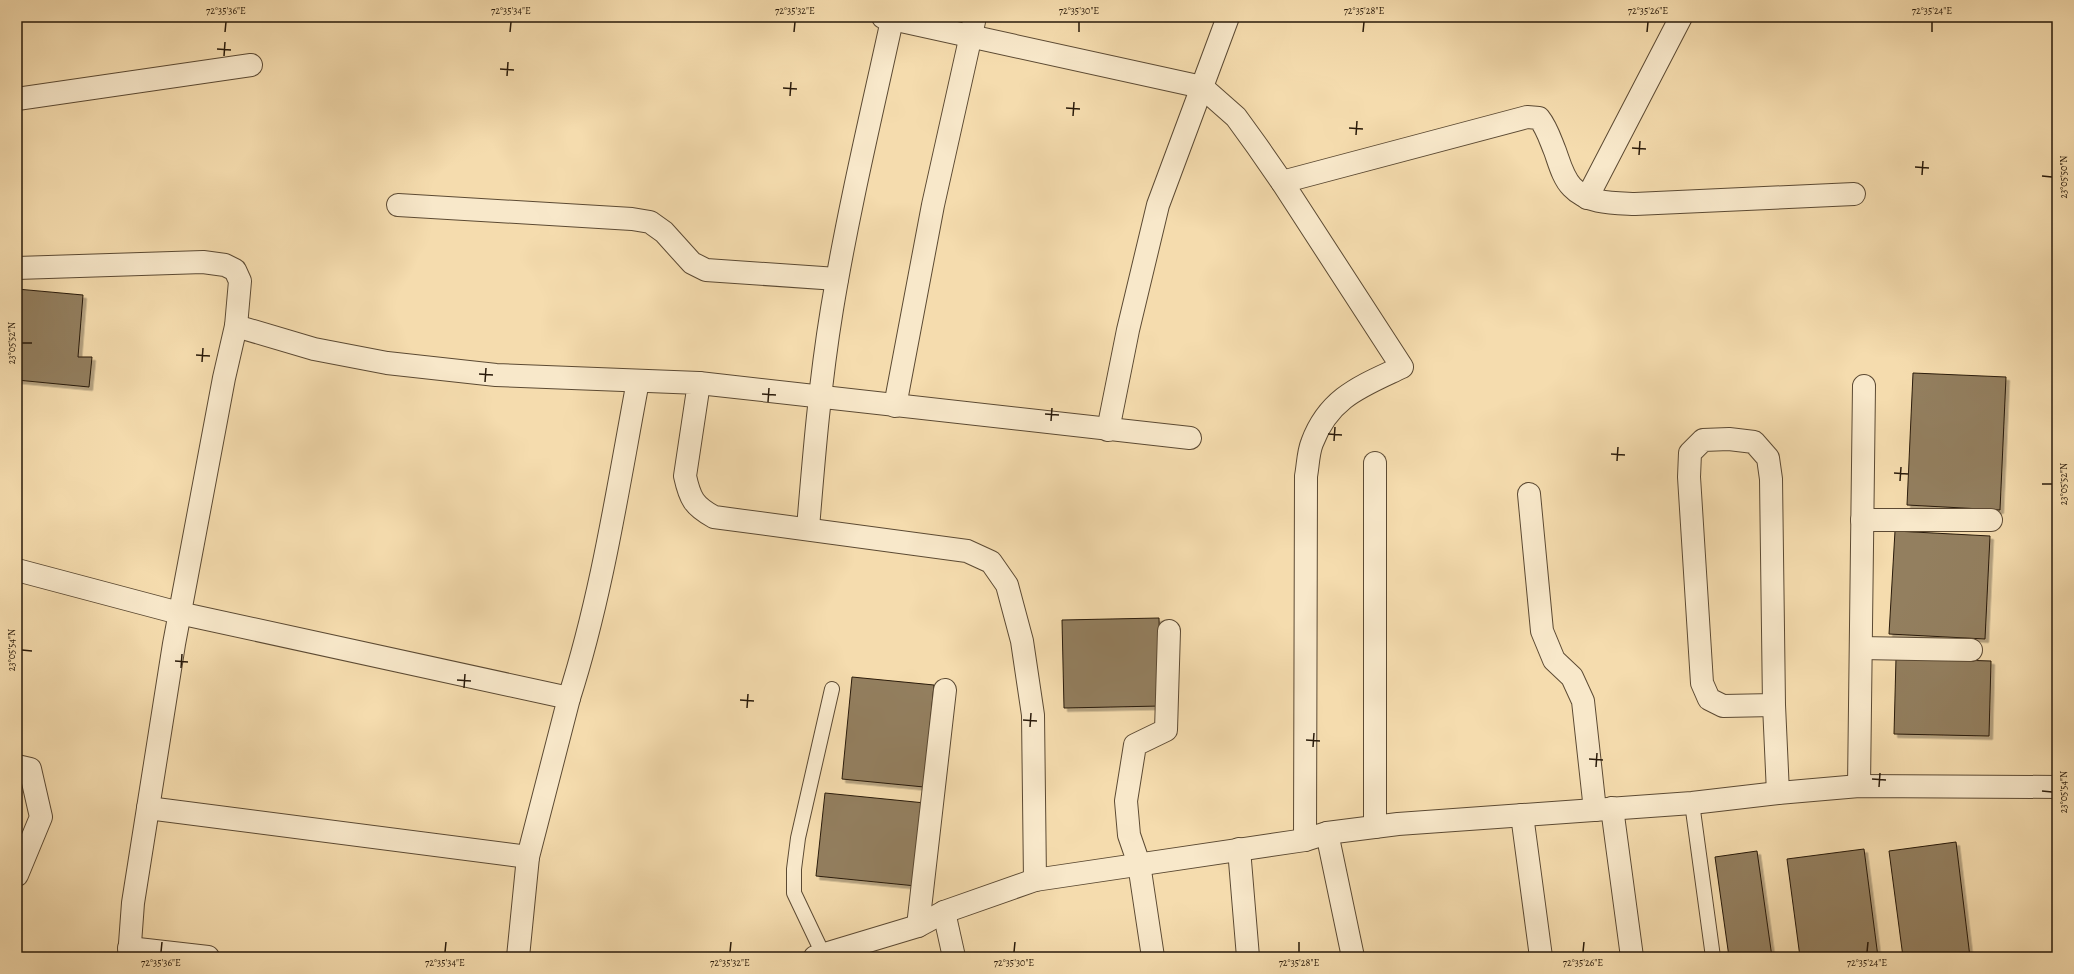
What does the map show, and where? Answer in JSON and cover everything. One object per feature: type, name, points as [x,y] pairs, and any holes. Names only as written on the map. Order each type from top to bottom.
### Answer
[{"type":"street","points":[[1108,430],[1128,330],[1158,205],[1230,17]]},
{"type":"street","points":[[1587,198],[1681,17]]},
{"type":"street","points":[[808,528],[819,397],[837,279],[888,18],[973,27],[1202,87],[1236,117],[1282,182],[1402,367],[1351,391],[1325,415],[1311,444],[1306,476],[1305,840]]},
{"type":"street","points":[[895,406],[933,205],[973,27]]},
{"type":"street","points":[[17,99],[251,65]]},
{"type":"street","points":[[1282,182],[1527,117],[1539,118],[1545,126],[1563,170],[1572,186],[1587,198],[1609,203],[1636,204],[1854,194]]},
{"type":"street","points":[[398,205],[632,219],[650,222],[664,232],[692,263],[706,270],[837,279]]},
{"type":"street","points":[[17,268],[203,262],[225,265],[235,270],[240,281],[236,326],[224,378],[179,613],[134,903],[129,953],[208,957]]},
{"type":"street","points":[[236,326],[314,349],[387,363],[496,375],[699,383],[1190,438]]},
{"type":"street","points":[[518,957],[528,857],[568,698],[589,630],[605,562],[638,381]]},
{"type":"street","points":[[699,383],[685,476],[688,491],[698,508],[714,517],[808,528],[967,551],[991,562],[1007,585],[1022,640],[1033,715],[1035,880]]},
{"type":"street","points":[[1859,786],[1864,386]]},
{"type":"street","points":[[1774,705],[1723,706],[1709,698],[1702,683],[1689,477],[1690,453],[1703,440],[1729,439],[1754,442],[1768,458],[1771,479],[1774,705],[1778,793]]},
{"type":"street","points":[[1375,463],[1375,827]]},
{"type":"street","points":[[1529,494],[1542,631],[1554,660],[1572,677],[1583,701],[1632,957]]},
{"type":"street","points":[[1862,520],[1991,520]]},
{"type":"street","points":[[17,570],[179,613],[568,698]]},
{"type":"street","points":[[1153,957],[1139,864],[1129,835],[1126,800],[1128,779],[1135,745],[1166,730],[1169,631]]},
{"type":"street","points":[[1861,648],[1971,650]]},
{"type":"street","points":[[918,926],[945,690]]},
{"type":"street","points":[[17,766],[30,769],[41,817],[17,875]]},
{"type":"street","points":[[819,956],[918,926],[944,912],[1035,880],[1305,840],[1327,833],[1375,827],[1692,803],[1778,793],[1859,786],[2057,787]]},
{"type":"street","points":[[148,808],[528,857]]},
{"type":"street","points":[[1522,815],[1541,957]]},
{"type":"street","points":[[1327,833],[1353,957]]},
{"type":"street","points":[[1239,849],[1248,957]]},
{"type":"street","points":[[944,912],[954,957]]},
{"type":"lane","points":[[819,956],[794,894],[794,868],[798,838],[832,689]]},
{"type":"lane","points":[[1692,803],[1713,957]]},
{"type":"building","points":[[17,289],[83,295],[78,357],[92,357],[89,387],[17,380]]},
{"type":"building","points":[[1913,373],[2006,377],[2000,510],[1907,505]]},
{"type":"building","points":[[1895,531],[1990,536],[1985,639],[1889,634]]},
{"type":"building","points":[[1159,618],[1161,706],[1064,708],[1062,620]]},
{"type":"building","points":[[1896,658],[1991,661],[1989,736],[1894,734]]},
{"type":"building","points":[[852,677],[934,685],[924,787],[842,779]]},
{"type":"building","points":[[825,793],[925,803],[916,886],[816,876]]},
{"type":"building","points":[[1956,842],[1970,957],[1903,957],[1889,851]]},
{"type":"building","points":[[1864,849],[1878,957],[1800,957],[1787,859]]},
{"type":"building","points":[[1757,851],[1772,957],[1729,957],[1715,857]]}]
